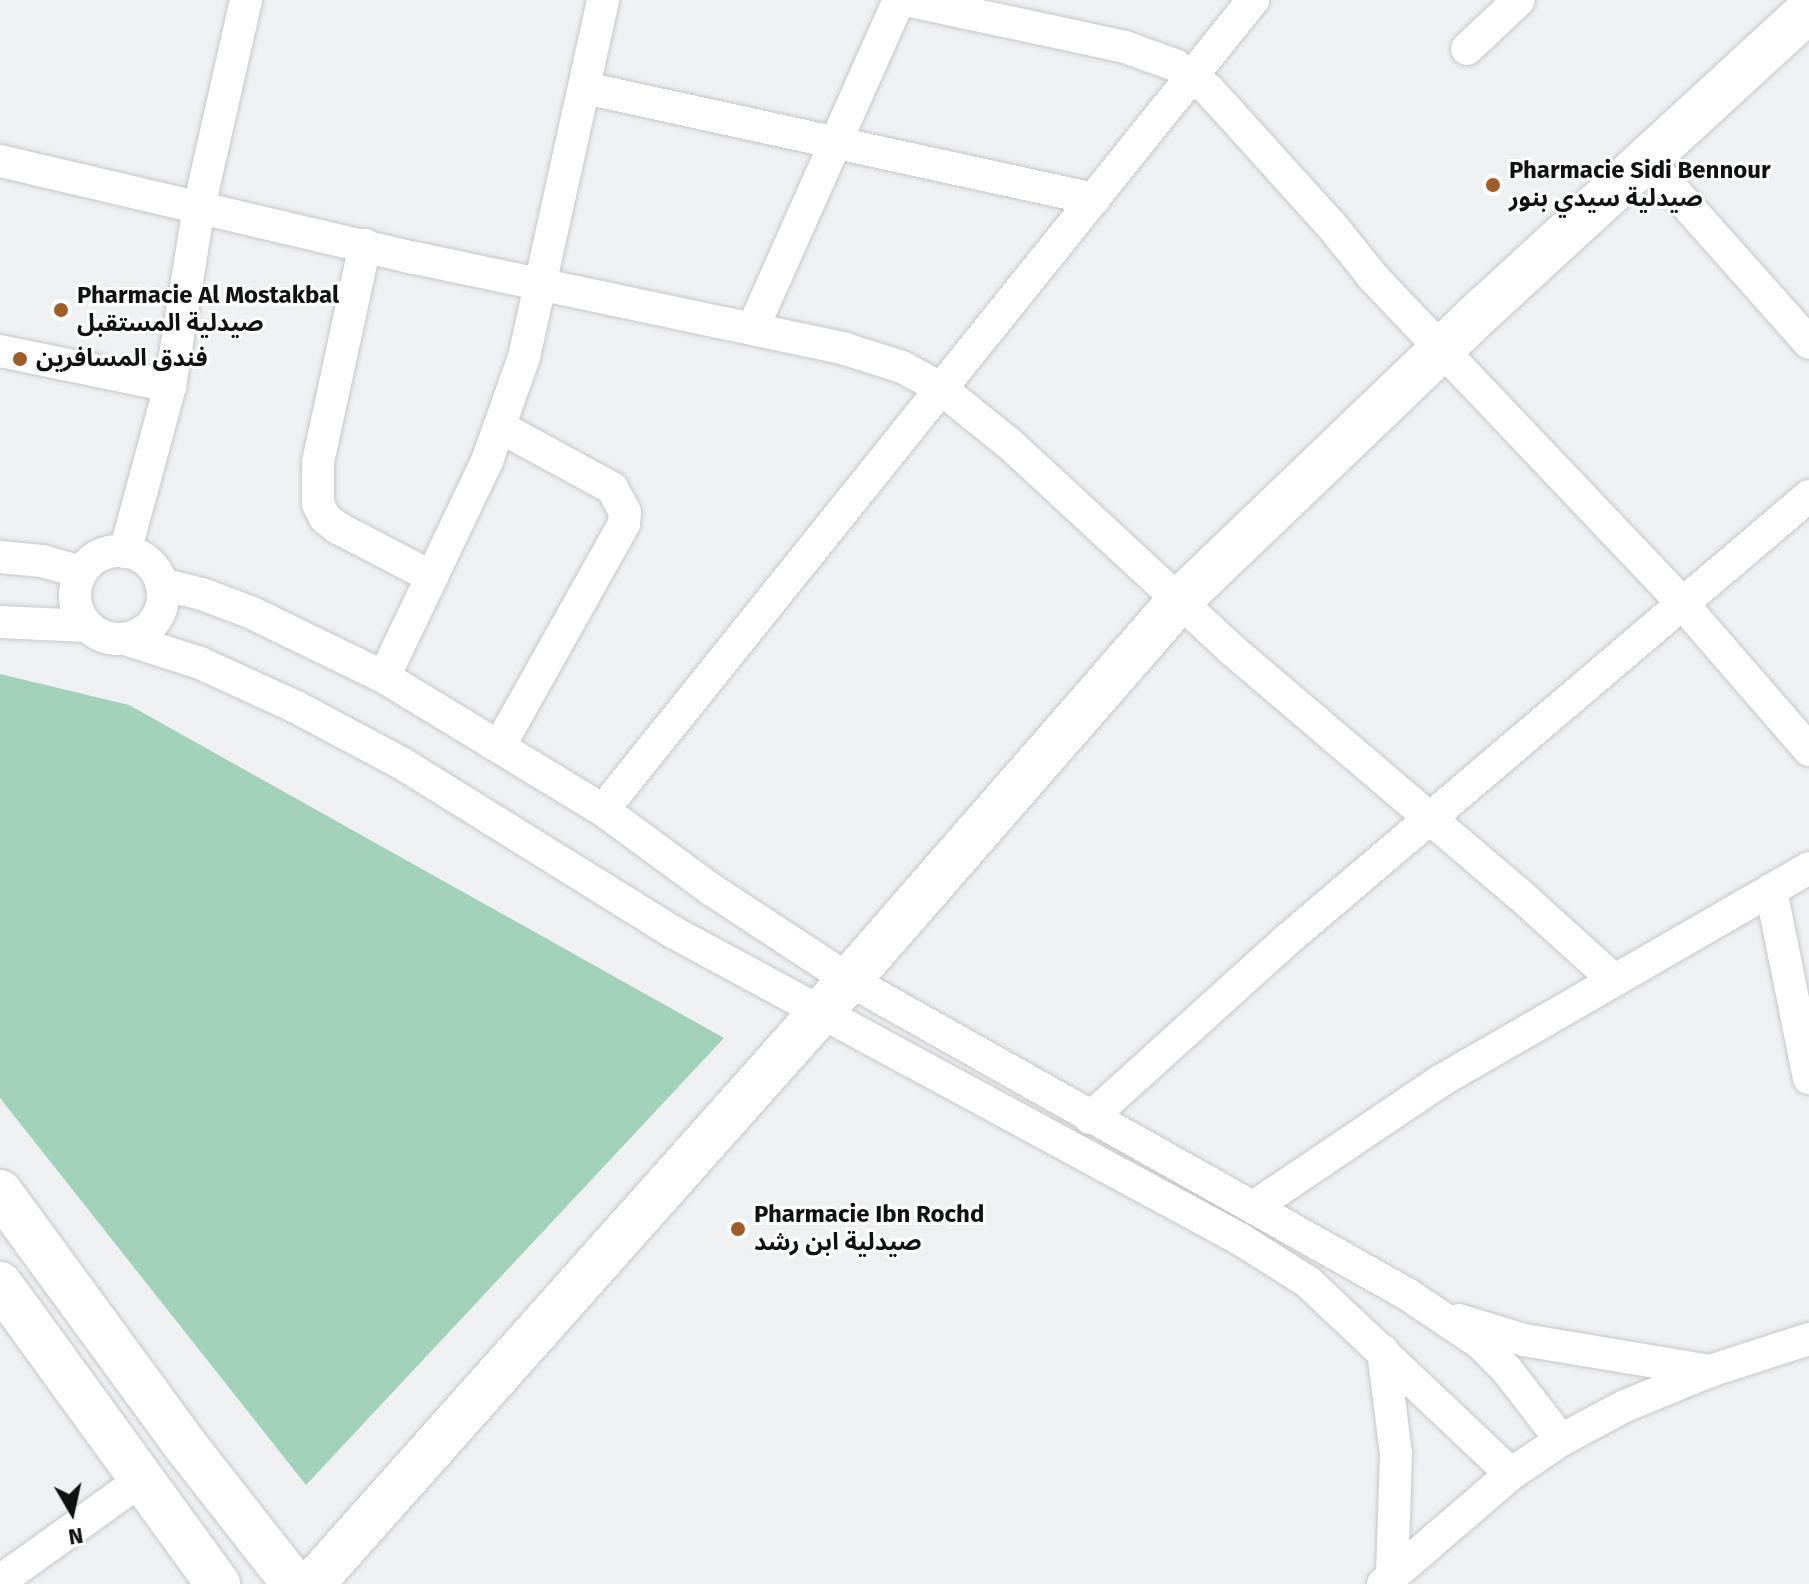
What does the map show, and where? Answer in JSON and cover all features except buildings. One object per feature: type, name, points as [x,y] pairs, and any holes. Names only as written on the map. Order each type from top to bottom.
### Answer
[{"type":"main road","points":[[312,1584],[821,1012],[1179,601],[1645,158],[1809,10]]},
{"type":"main road","points":[[0,1192],[189,1450],[294,1584]]},
{"type":"main road","points":[[0,1284],[218,1584]]},
{"type":"street","points":[[125,552],[170,386],[199,207],[246,0]]},
{"type":"street","points":[[384,677],[500,427],[524,357],[603,0]]},
{"type":"street","points":[[753,328],[899,0]]},
{"type":"street","points":[[906,0],[1050,15],[1153,55],[1209,90],[1441,351],[1681,602],[1809,750]]},
{"type":"street","points":[[603,810],[939,387],[1253,0]]},
{"type":"street","points":[[1467,49],[1519,0]]},
{"type":"street","points":[[585,88],[832,145],[1094,199]]},
{"type":"street","points":[[1645,158],[1809,343]]},
{"type":"street","points":[[0,161],[540,284],[845,349],[902,367],[939,387],[1065,492],[1179,601],[1613,979]]},
{"type":"street","points":[[365,245],[318,463],[318,504],[325,518],[338,528],[432,577]]},
{"type":"street","points":[[0,351],[170,386]]},
{"type":"street","points":[[500,427],[612,488],[625,512],[624,524],[500,745]]},
{"type":"street","points":[[1090,1118],[1288,939],[1809,496]]},
{"type":"street","points":[[125,639],[140,634],[159,613],[161,584],[148,562],[125,552],[101,555],[81,572],[74,600],[87,626],[98,635],[125,639],[200,663],[296,707],[390,756],[673,932],[1240,1239],[1308,1282],[1511,1474]]},
{"type":"street","points":[[0,557],[42,561],[81,572]]},
{"type":"street","points":[[161,584],[202,594],[250,612],[384,677],[603,810],[712,890],[849,980],[1090,1118],[1255,1206],[1437,1313],[1480,1343],[1507,1370],[1561,1440]]},
{"type":"street","points":[[0,622],[87,626]]},
{"type":"street","points":[[1255,1206],[1442,1080],[1809,868]]},
{"type":"street","points":[[1771,890],[1809,1078]]},
{"type":"street","points":[[1437,1313],[1524,1340],[1710,1371]]},
{"type":"street","points":[[1387,1580],[1511,1474],[1561,1440],[1625,1406],[1710,1371],[1809,1339]]},
{"type":"street","points":[[1383,1351],[1396,1454],[1387,1580]]},
{"type":"street","points":[[0,1581],[141,1480]]},
{"type":"green space","points":[[0,674],[129,705],[724,1038],[306,1485],[0,1098]]},
{"type":"place","name":"Pharmacie Sidi Bennour صيدلية سيدي بنور","points":[[1493,185]]},
{"type":"place","name":"Pharmacie Al Mostakbal صيدلية المستقبل","points":[[61,310]]},
{"type":"place","name":"فندق المسافرين","points":[[20,359]]},
{"type":"place","name":"Pharmacie Ibn Rochd صيدلية ابن رشد","points":[[738,1229]]}]
